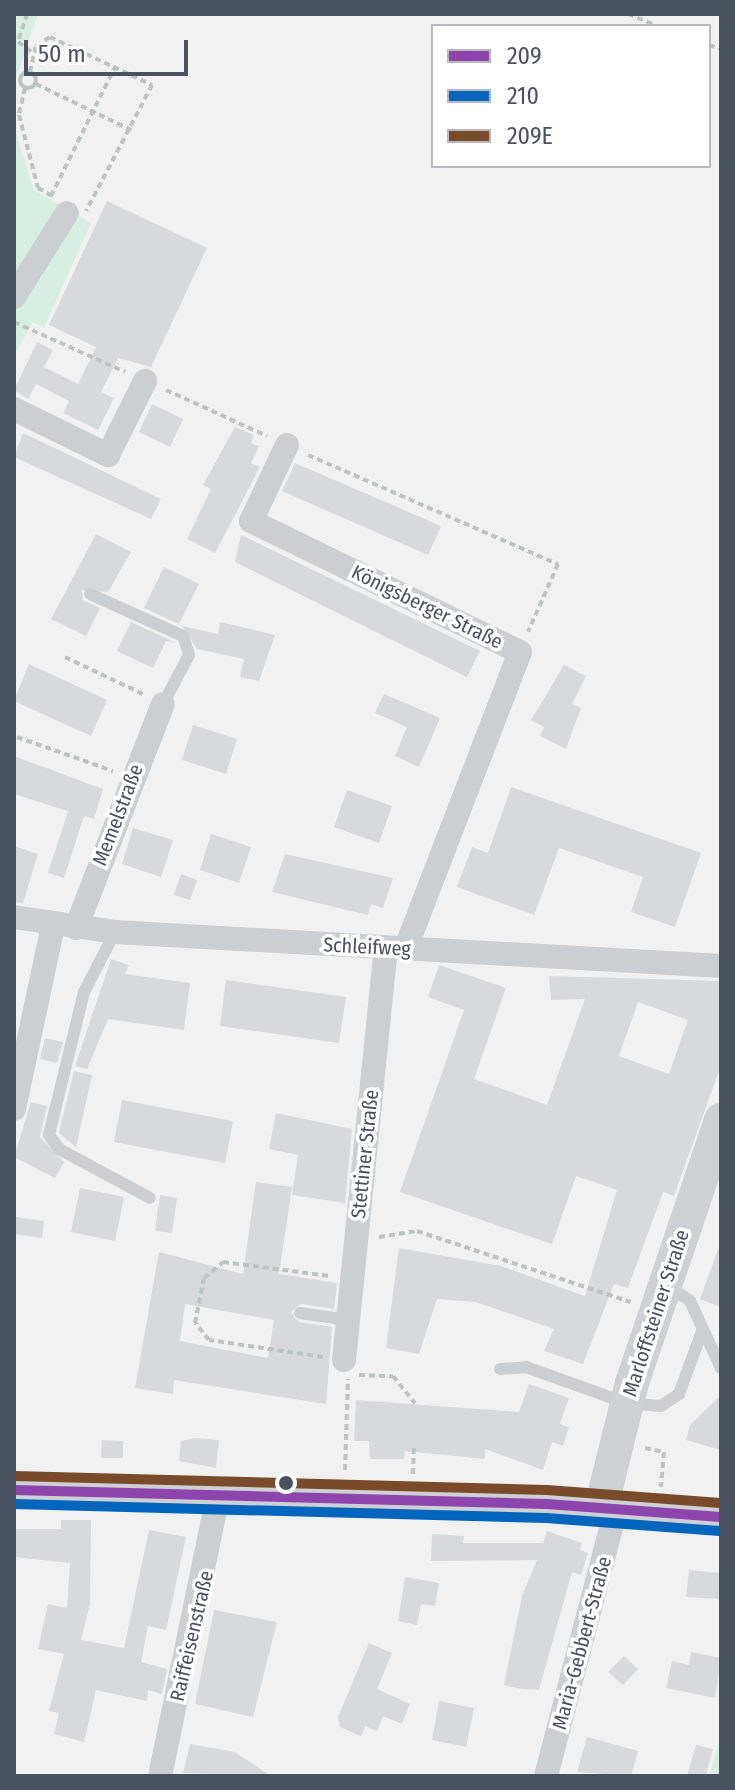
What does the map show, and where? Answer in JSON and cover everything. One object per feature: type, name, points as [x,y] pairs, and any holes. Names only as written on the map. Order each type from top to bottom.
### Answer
[{"type":"main road","name":"Marloffsteiner Straße","points":[[609,1509],[616,1440],[626,1403],[721,1120]]},
{"type":"main road","points":[[14,1490],[609,1509],[721,1517]]},
{"type":"street","points":[[14,297],[63,204]]},
{"type":"street","points":[[14,409],[108,455],[145,381]]},
{"type":"street","name":"Königsberger Straße","points":[[287,445],[251,521],[520,652],[395,949]]},
{"type":"street","name":"Memelstraße","points":[[14,1109],[64,927],[163,704]]},
{"type":"street","name":"Schleifweg","points":[[14,917],[64,927],[115,932],[721,966]]},
{"type":"street","name":"Stettiner Straße","points":[[344,1360],[395,949]]},
{"type":"street","name":"Raiffeisenstraße","points":[[160,1776],[218,1496]]},
{"type":"street","name":"Maria-Gebbert-Straße","points":[[546,1776],[609,1509]]},
{"type":"lane","points":[[90,594],[183,636],[189,655],[163,704]]},
{"type":"lane","points":[[115,932],[84,992],[49,1135],[59,1149],[150,1198]]},
{"type":"lane","points":[[660,1297],[690,1301],[721,1368]]},
{"type":"lane","points":[[300,1313],[348,1320]]},
{"type":"lane","points":[[500,1369],[526,1367],[626,1403],[676,1400],[702,1331]]},
{"type":"path","points":[[27,14],[18,42],[33,53]]},
{"type":"path","points":[[628,14],[653,24]]},
{"type":"path","points":[[30,72],[21,77],[25,88],[19,115],[38,188],[63,204],[93,209],[131,130],[152,85],[116,65],[50,37],[33,53],[30,72],[36,84],[131,130]]},
{"type":"path","points":[[63,204],[92,111],[116,65]]},
{"type":"path","points":[[25,88],[36,84]]},
{"type":"path","points":[[520,652],[558,564]]},
{"type":"path","points":[[65,657],[163,704]]},
{"type":"path","points":[[17,737],[131,778]]},
{"type":"path","points":[[358,1231],[388,1239],[417,1231],[660,1297]]},
{"type":"path","points":[[344,1360],[209,1340],[195,1323],[204,1278],[223,1262],[352,1279]]},
{"type":"path","points":[[344,1501],[349,1375],[393,1376],[415,1403]]},
{"type":"path","points":[[616,1440],[664,1452],[658,1513]]},
{"type":"green space","points":[[14,14],[38,14],[14,84]]},
{"type":"green space","points":[[14,127],[34,190],[91,223],[44,328],[33,322],[14,356]]},
{"type":"green space","points":[[721,1735],[721,1776],[709,1776]]},
{"type":"building","points":[[107,201],[207,248],[151,367],[118,358],[101,392],[114,398],[98,430],[63,413],[69,401],[36,384],[28,399],[14,390],[37,342],[53,350],[44,367],[78,384],[96,347],[49,325]]},
{"type":"building","points":[[152,404],[183,419],[170,447],[139,432]]},
{"type":"building","points":[[235,427],[254,435],[251,443],[259,446],[251,463],[260,467],[215,553],[187,539],[211,489],[203,485]]},
{"type":"building","points":[[23,433],[161,499],[151,519],[14,457]]},
{"type":"building","points":[[295,463],[441,526],[428,555],[282,491]]},
{"type":"building","points":[[96,534],[131,552],[108,592],[82,590],[83,600],[100,608],[86,636],[51,619]]},
{"type":"building","points":[[241,535],[480,651],[467,677],[235,562]]},
{"type":"building","points":[[164,567],[199,584],[179,624],[144,608]]},
{"type":"building","points":[[131,622],[176,643],[166,641],[153,668],[117,651]]},
{"type":"building","points":[[220,622],[275,635],[259,681],[240,677],[244,659],[197,649],[182,626],[218,634]]},
{"type":"building","points":[[29,664],[107,700],[91,736],[14,701]]},
{"type":"building","points":[[564,665],[586,676],[572,704],[581,708],[566,749],[540,736],[544,727],[531,720]]},
{"type":"building","points":[[384,694],[440,718],[419,767],[395,756],[407,727],[375,713]]},
{"type":"building","points":[[193,725],[237,739],[226,774],[182,760]]},
{"type":"building","points":[[14,756],[103,789],[94,819],[84,816],[64,878],[48,873],[68,811],[14,794]]},
{"type":"building","points":[[511,787],[701,853],[675,927],[631,912],[643,877],[559,848],[534,915],[457,887],[472,847],[488,853]]},
{"type":"building","points":[[347,790],[392,806],[379,843],[334,827]]},
{"type":"building","points":[[133,828],[173,840],[161,877],[122,864]]},
{"type":"building","points":[[211,834],[251,847],[239,883],[200,870]]},
{"type":"building","points":[[14,846],[38,854],[23,903],[14,902]]},
{"type":"building","points":[[285,854],[393,878],[383,908],[371,904],[368,915],[272,892]]},
{"type":"building","points":[[181,874],[197,880],[190,900],[174,895]]},
{"type":"building","points":[[111,959],[129,965],[125,974],[190,983],[184,1030],[108,1019],[87,1069],[75,1066]]},
{"type":"building","points":[[439,965],[506,988],[474,1079],[547,1105],[585,999],[551,1000],[549,976],[721,981],[721,1065],[674,1196],[663,1192],[628,1288],[614,1284],[583,1364],[544,1351],[554,1329],[476,1302],[437,1299],[419,1354],[386,1348],[399,1248],[501,1266],[585,1296],[617,1190],[576,1176],[552,1244],[400,1192],[464,1010],[428,997]],"holes":[[[638,1002],[688,1020],[669,1074],[619,1056]]]},
{"type":"building","points":[[226,980],[346,997],[339,1043],[220,1026]]},
{"type":"building","points":[[45,1038],[63,1042],[57,1063],[40,1059]]},
{"type":"building","points":[[74,1071],[92,1075],[76,1147],[59,1133]]},
{"type":"building","points":[[122,1100],[233,1121],[225,1163],[114,1142]]},
{"type":"building","points":[[31,1102],[47,1106],[40,1137],[64,1162],[55,1178],[14,1157]]},
{"type":"building","points":[[276,1113],[352,1129],[345,1203],[292,1195],[298,1155],[269,1149]]},
{"type":"building","points":[[256,1182],[292,1187],[279,1274],[337,1283],[334,1309],[301,1304],[291,1312],[298,1322],[332,1327],[326,1404],[174,1380],[173,1394],[135,1388],[159,1252],[243,1274]],"holes":[[[185,1304],[274,1320],[268,1358],[180,1341]]]},
{"type":"building","points":[[80,1188],[124,1197],[115,1241],[71,1232]]},
{"type":"building","points":[[160,1195],[177,1198],[172,1233],[155,1231]]},
{"type":"building","points":[[14,1217],[44,1221],[42,1238],[14,1234]]},
{"type":"building","points":[[721,1247],[721,1307],[700,1299]]},
{"type":"building","points":[[529,1384],[569,1398],[560,1424],[569,1427],[563,1446],[552,1442],[543,1470],[485,1449],[485,1459],[405,1451],[404,1459],[370,1459],[369,1441],[354,1441],[356,1400],[519,1412]]},
{"type":"building","points":[[721,1395],[721,1450],[686,1440],[690,1425]]},
{"type":"building","points":[[195,1438],[219,1440],[216,1468],[179,1461],[181,1441]]},
{"type":"building","points":[[102,1440],[123,1441],[123,1458],[101,1458]]},
{"type":"building","points":[[61,1520],[91,1520],[90,1604],[81,1640],[124,1648],[149,1530],[186,1537],[166,1630],[148,1626],[141,1662],[167,1669],[162,1694],[148,1690],[147,1701],[96,1690],[84,1742],[54,1734],[59,1713],[49,1711],[64,1654],[38,1649],[48,1604],[67,1608],[70,1563],[14,1557],[14,1529],[61,1529]]},
{"type":"building","points":[[547,1531],[582,1543],[580,1550],[588,1553],[581,1575],[572,1572],[539,1690],[522,1689],[504,1685],[522,1596],[537,1560],[431,1561],[432,1534],[464,1536],[463,1543],[543,1543]]},
{"type":"building","points":[[689,1570],[721,1573],[721,1599],[686,1597]]},
{"type":"building","points":[[405,1577],[439,1583],[435,1606],[421,1604],[417,1625],[398,1621]]},
{"type":"building","points":[[214,1610],[277,1622],[253,1717],[195,1704]]},
{"type":"building","points":[[369,1643],[392,1653],[377,1689],[410,1704],[402,1724],[383,1716],[377,1731],[365,1726],[361,1736],[340,1727],[338,1717]]},
{"type":"building","points":[[691,1652],[721,1658],[715,1698],[666,1688],[672,1661],[689,1665]]},
{"type":"building","points":[[624,1656],[638,1669],[623,1685],[608,1672]]},
{"type":"building","points":[[439,1701],[474,1708],[466,1747],[432,1740]]},
{"type":"building","points":[[587,1737],[638,1751],[631,1776],[577,1772]]},
{"type":"building","points":[[190,1744],[235,1752],[271,1776],[183,1773]]},
{"type":"building","points":[[696,1745],[713,1749],[706,1776],[687,1776]]},
{"type":"transit line","name":"209E","points":[[14,1476],[547,1490],[721,1503]]},
{"type":"transit line","name":"209","points":[[14,1490],[547,1504],[721,1517]]},
{"type":"transit line","name":"210","points":[[14,1504],[546,1518],[720,1531]]}]
